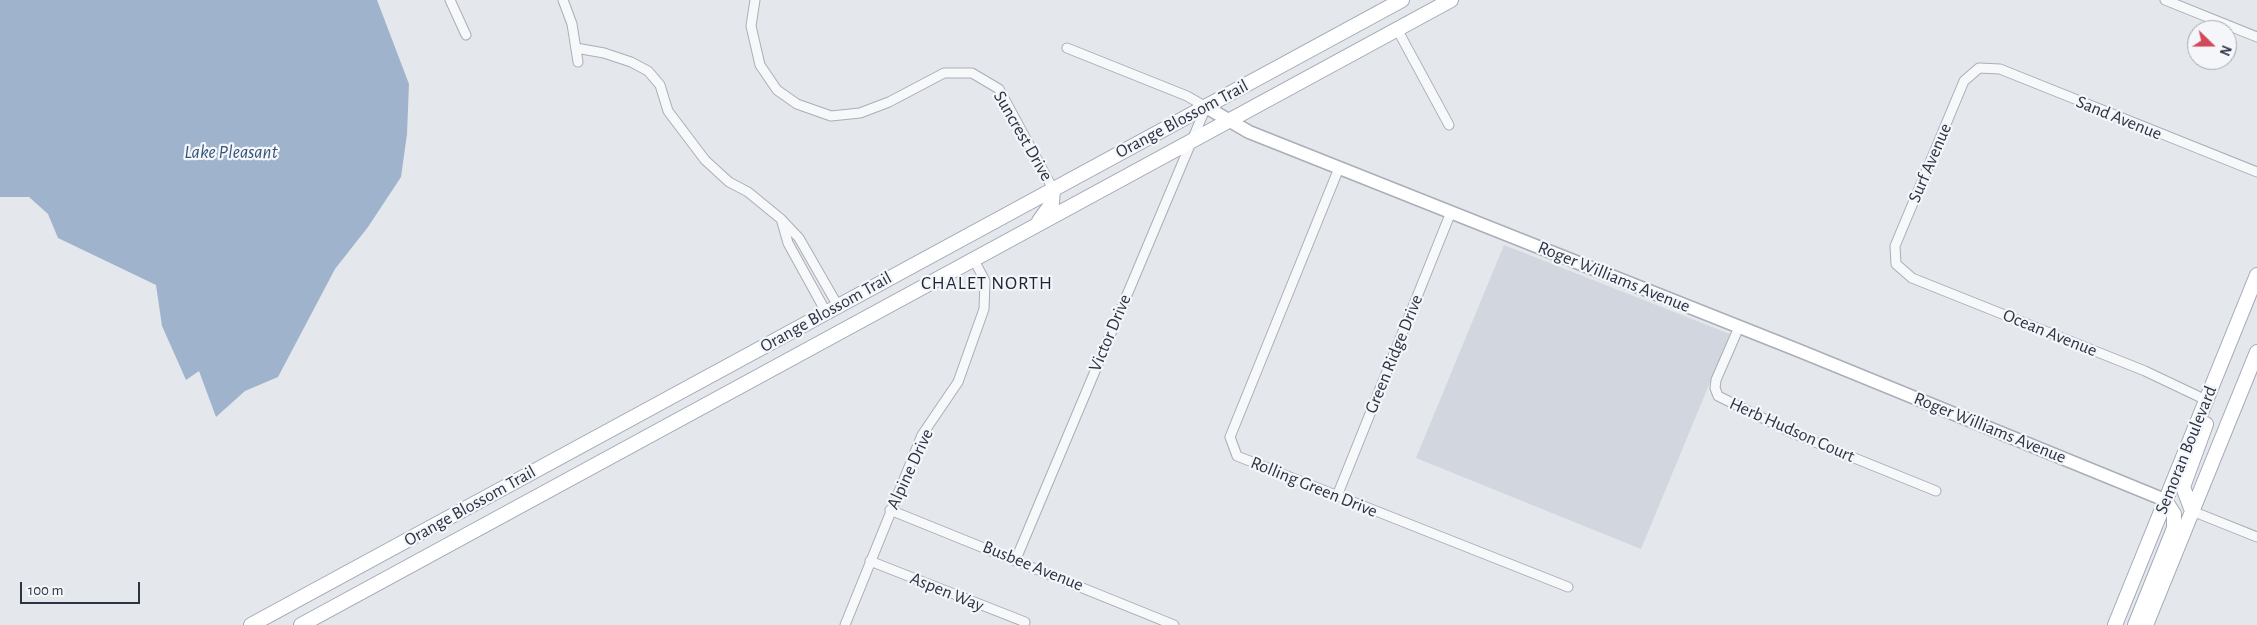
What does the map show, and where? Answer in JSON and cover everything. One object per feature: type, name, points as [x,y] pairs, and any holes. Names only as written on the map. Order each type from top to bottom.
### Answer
[{"type":"main road","name":"Orange Blossom Trail","points":[[251,625],[1402,0]]},
{"type":"main road","name":"Orange Blossom Trail","points":[[301,625],[1451,0]]},
{"type":"main road","points":[[1386,8],[1397,29]]},
{"type":"main road","points":[[1034,227],[1052,203],[1053,189]]},
{"type":"main road","name":"Semoran Boulevard","points":[[2114,625],[2257,274]]},
{"type":"main road","name":"Semoran Boulevard","points":[[2146,625],[2257,352]]},
{"type":"main road","points":[[2192,511],[2183,487],[2210,413],[2210,406],[2206,400]]},
{"type":"main road","points":[[648,409],[660,430]]},
{"type":"main road","points":[[2135,625],[2174,528],[2174,514],[2166,500]]},
{"type":"street","points":[[450,0],[466,34]]},
{"type":"street","points":[[563,0],[572,24],[578,62]]},
{"type":"street","name":"Suncrest Drive","points":[[755,0],[751,26],[760,65],[777,90],[797,104],[831,116],[860,113],[890,102],[944,73],[972,73],[979,75],[998,89],[1053,189]]},
{"type":"street","points":[[2165,0],[2257,37]]},
{"type":"street","points":[[1397,29],[1449,125]]},
{"type":"street","points":[[576,48],[604,53],[631,62],[648,71],[660,85],[668,111],[704,160],[729,182],[748,192],[781,219],[799,238],[832,309]]},
{"type":"street","name":"Roger Williams Avenue","points":[[1067,48],[1188,96],[1249,132],[1739,326],[2166,500]]},
{"type":"street","name":"Sand Avenue","points":[[1980,68],[2000,69],[2257,172]]},
{"type":"street","name":"Surf Avenue","points":[[1896,264],[1895,246],[1964,81],[1980,68]]},
{"type":"street","name":"Victor Drive","points":[[1016,559],[1189,142],[1206,106]]},
{"type":"street","name":"Rolling Green Drive","points":[[1339,168],[1230,437],[1237,456],[1568,588]]},
{"type":"street","name":"Green Ridge Drive","points":[[1337,496],[1450,212]]},
{"type":"street","points":[[781,219],[788,244],[832,309]]},
{"type":"street","name":"Alpine Drive","points":[[844,625],[922,435],[958,382],[984,309],[985,281],[974,260]]},
{"type":"street","name":"Ocean Avenue","points":[[1896,264],[1912,278],[2145,371],[2206,400]]},
{"type":"street","name":"Herb Hudson Court","points":[[1739,326],[1716,380],[1715,388],[1718,396],[1796,434],[1936,491]]},
{"type":"street","name":"Busbee Avenue","points":[[890,510],[1016,559],[1174,625]]},
{"type":"street","points":[[2192,511],[2257,537]]},
{"type":"street","name":"Aspen Way","points":[[870,561],[1025,622]]},
{"type":"shaded area","points":[[1504,245],[1730,334],[1641,549],[1416,458]]},
{"type":"water","name":"Lake Pleasant","points":[[0,0],[377,0],[409,84],[407,134],[401,177],[368,227],[335,269],[278,377],[245,391],[216,417],[199,371],[186,380],[162,326],[156,285],[58,238],[48,214],[29,197],[0,197]]},
{"type":"district","name":"CHALET NORTH","points":[[987,283]]}]
